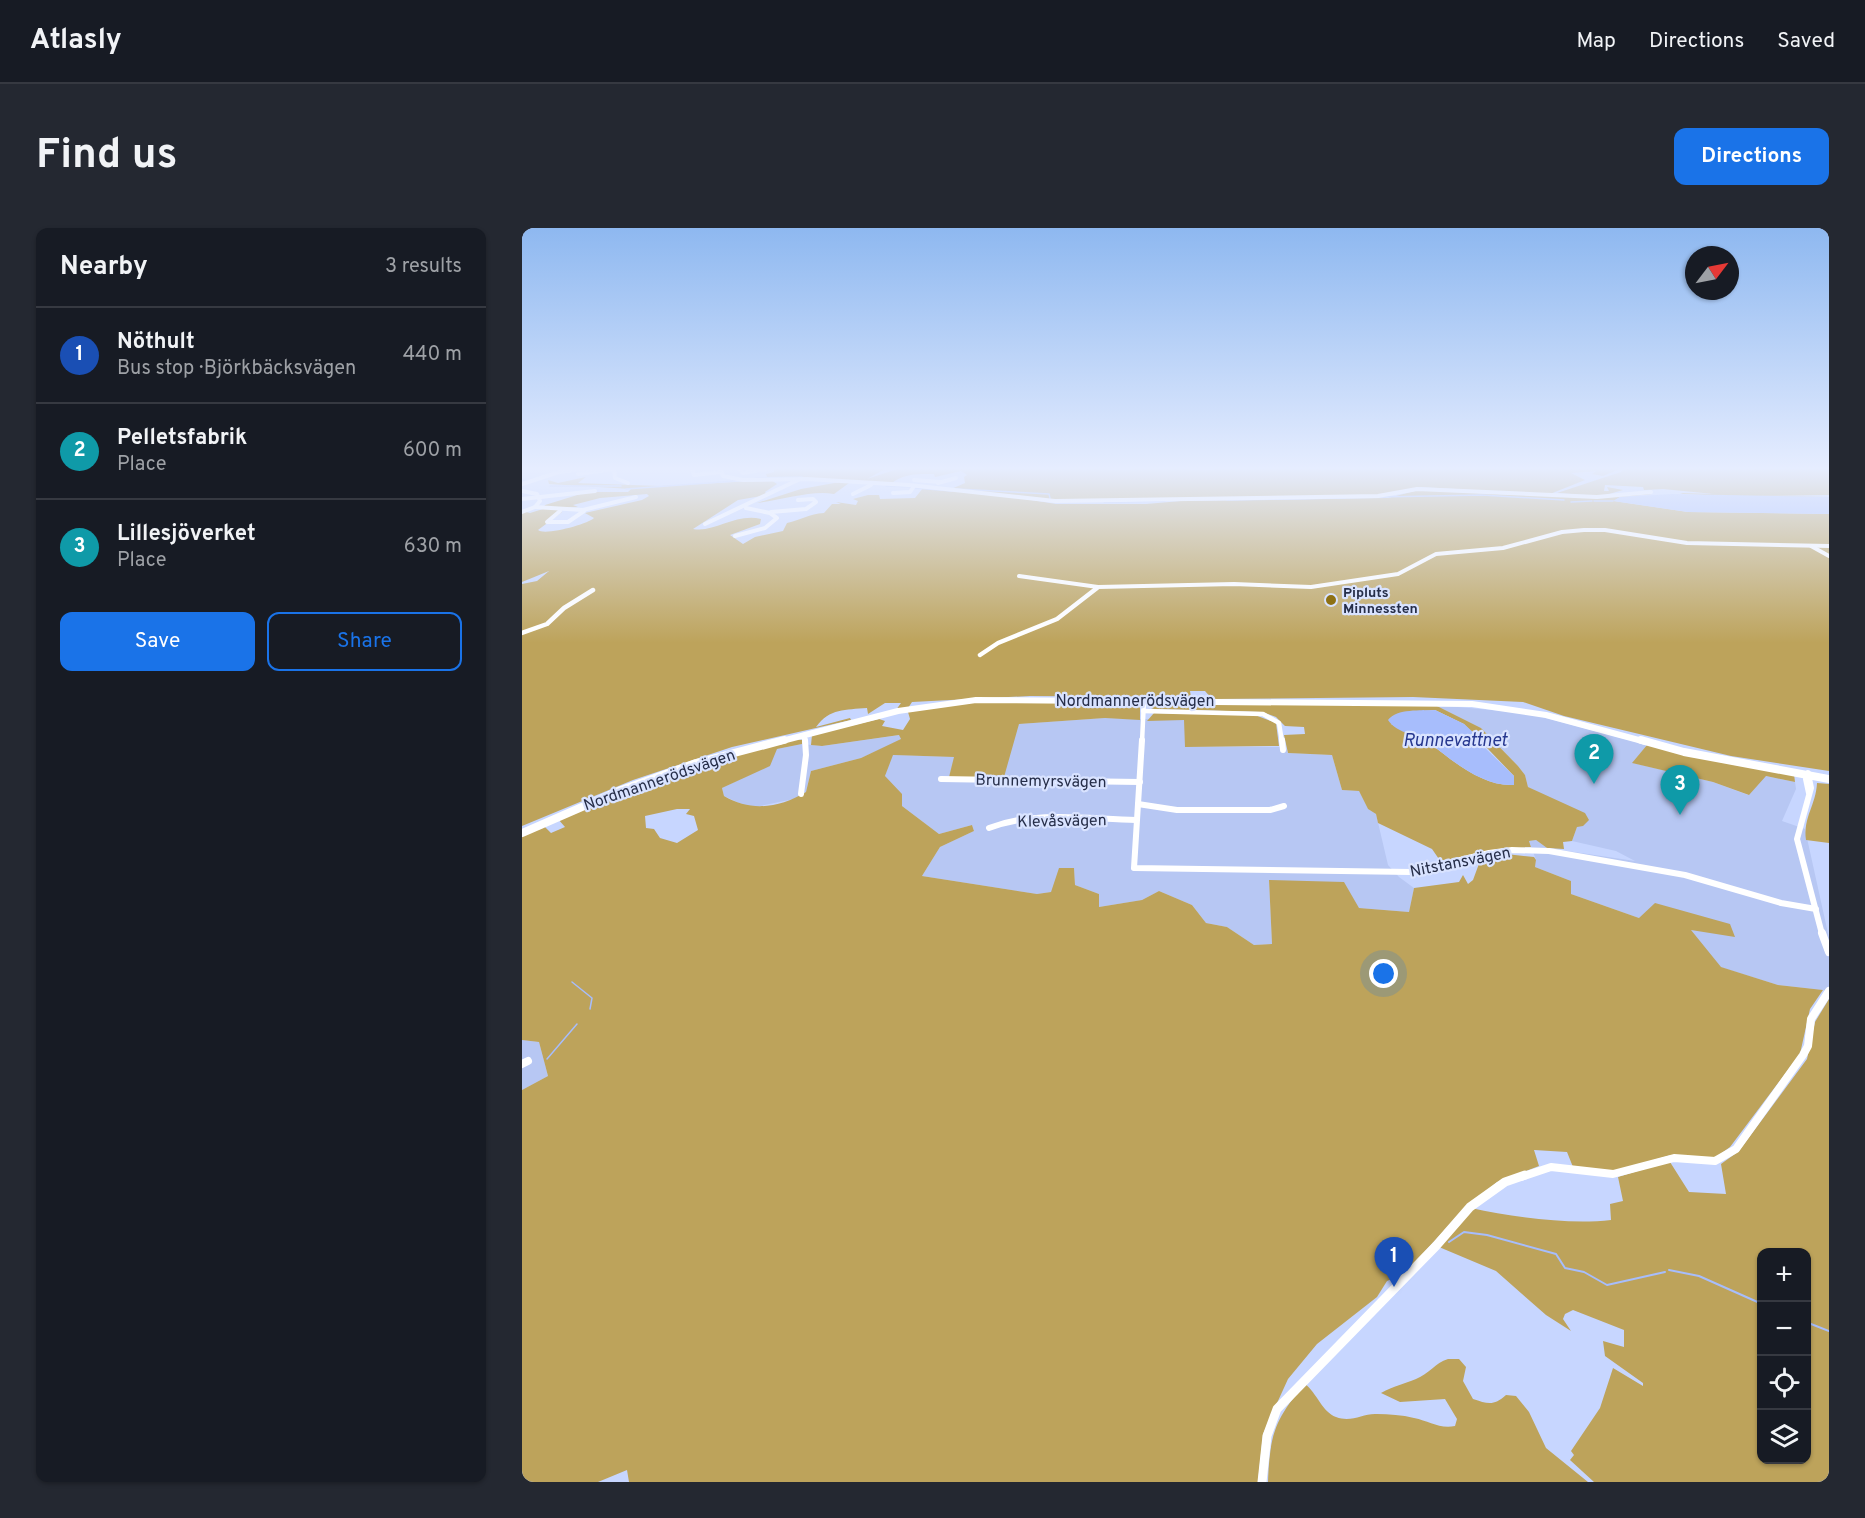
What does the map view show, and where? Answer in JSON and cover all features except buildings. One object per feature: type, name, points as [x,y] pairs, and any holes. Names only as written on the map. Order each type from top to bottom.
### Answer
[{"type":"main road","name":"Nordmannerödsvägen","points":[[522,831],[621,790],[687,766],[898,711],[964,701],[1144,700],[1472,704],[1546,715],[1661,747],[1829,778]]},
{"type":"street","points":[[735,536],[765,527]]},
{"type":"street","points":[[1019,576],[1098,587],[1234,584],[1322,586],[1398,574],[1436,554],[1509,547],[1562,532],[1584,530],[1605,530],[1687,543],[1829,546]]},
{"type":"street","points":[[1811,546],[1829,556]]},
{"type":"street","points":[[980,655],[998,643],[1057,619],[1098,587]]},
{"type":"street","points":[[522,633],[547,624],[560,610],[593,590]]},
{"type":"street","points":[[1136,819],[1144,700]]},
{"type":"street","points":[[1143,711],[1263,714],[1279,723],[1283,750]]},
{"type":"street","points":[[801,794],[806,754],[804,735]]},
{"type":"street","points":[[1808,774],[1812,788],[1797,827],[1797,839],[1816,909],[1817,921],[1829,952]]},
{"type":"street","name":"Brunnemyrsvägen","points":[[941,779],[1140,782]]},
{"type":"street","points":[[1138,804],[1177,810],[1270,810],[1284,806]]},
{"type":"street","name":"Klevåsvägen","points":[[989,828],[1028,819],[1136,819]]},
{"type":"street","name":"Nitstansvägen","points":[[1136,819],[1134,868],[1394,873],[1411,872],[1500,852],[1549,851],[1685,875],[1781,903],[1816,909]]},
{"type":"street","points":[[1262,1482],[1267,1436],[1277,1409],[1470,1208],[1505,1182],[1551,1167],[1613,1174],[1674,1158],[1715,1161],[1726,1156],[1736,1149],[1803,1055],[1808,1046],[1811,1019],[1829,991]]},
{"type":"shaded area","points":[[522,527],[543,527],[538,530],[549,532],[573,527],[697,527],[693,529],[701,529],[714,527],[753,527],[730,535],[743,544],[755,537],[783,531],[785,527],[1829,527],[1829,771],[1731,756],[1564,716],[1523,702],[1413,697],[1212,699],[1205,691],[1190,691],[1191,697],[1030,696],[912,702],[908,708],[896,710],[901,703],[885,703],[868,714],[867,708],[838,711],[827,716],[816,727],[850,718],[851,720],[732,747],[633,780],[522,826],[522,584],[537,581],[549,571],[522,582]]},
{"type":"shaded area","points":[[975,702],[1136,702],[1140,705],[1140,720],[1105,718],[1019,724],[1004,777],[949,777],[954,757],[893,755],[885,776],[902,794],[902,806],[939,834],[972,825],[974,831],[940,847],[922,876],[1037,894],[1051,892],[1059,868],[1074,868],[1075,885],[1099,894],[1099,907],[1142,900],[1159,891],[1192,905],[1206,923],[1227,927],[1254,945],[1272,944],[1269,880],[1344,882],[1359,908],[1409,912],[1414,888],[1459,882],[1463,875],[1468,884],[1473,880],[1480,861],[1506,854],[1534,857],[1535,867],[1571,881],[1571,894],[1639,918],[1655,903],[1730,924],[1735,937],[1691,930],[1721,967],[1778,985],[1823,990],[1810,1009],[1800,1054],[1730,1147],[1715,1158],[1671,1155],[1612,1172],[1573,1167],[1567,1152],[1534,1150],[1539,1166],[1497,1182],[1462,1211],[1405,1273],[1387,1281],[1377,1297],[1317,1344],[1288,1379],[1263,1434],[1258,1482],[629,1482],[627,1470],[598,1482],[522,1482],[522,1090],[548,1076],[539,1042],[522,1040],[522,834],[544,826],[551,833],[565,827],[558,819],[683,770],[796,739],[802,740],[802,744],[777,749],[770,766],[722,788],[724,796],[744,804],[765,806],[786,802],[806,792],[811,771],[861,758],[901,739],[899,735],[822,746],[811,745],[812,735],[879,719],[885,721],[882,726],[903,730],[910,719],[908,712]],"holes":[[[677,809],[690,809],[686,814],[694,816],[698,830],[677,843],[660,838],[654,829],[646,828],[645,816]]]},
{"type":"shaded area","points":[[1150,704],[1435,705],[1481,728],[1518,766],[1525,775],[1528,787],[1585,813],[1589,820],[1583,826],[1577,827],[1572,841],[1563,842],[1564,849],[1547,848],[1536,840],[1529,841],[1531,847],[1505,849],[1441,862],[1432,849],[1378,823],[1376,814],[1368,809],[1359,791],[1342,790],[1332,755],[1288,753],[1284,735],[1305,734],[1304,727],[1285,726],[1276,717],[1262,712],[1148,707]],"holes":[[[1435,710],[1464,724],[1514,776],[1514,785],[1503,785],[1481,778],[1460,766],[1428,742],[1391,724],[1407,712]]]},
{"type":"shaded area","points":[[1435,705],[1527,713],[1647,745],[1633,763],[1713,782],[1748,795],[1765,776],[1795,782],[1796,789],[1782,821],[1805,829],[1829,938],[1829,993],[1823,990],[1778,985],[1720,967],[1690,930],[1639,918],[1571,894],[1571,881],[1535,867],[1536,860],[1529,841],[1536,840],[1547,848],[1635,861],[1616,851],[1572,841],[1577,827],[1547,797],[1528,787],[1525,775],[1518,766],[1481,728]]},
{"type":"shaded area","points":[[1154,713],[1255,715],[1276,723],[1279,746],[1185,747],[1184,720],[1147,721]]},
{"type":"shaded area","points":[[1105,718],[1185,720],[1185,747],[1285,747],[1288,753],[1332,755],[1342,790],[1359,791],[1368,809],[1376,814],[1388,865],[1414,888],[1409,912],[1359,908],[1269,880],[1272,944],[1254,945],[1227,927],[1206,923],[1192,905],[1159,891],[1142,900],[1099,907],[1099,894],[1075,885],[1074,868],[1051,892],[1037,894],[922,876],[940,847],[974,831],[972,825],[939,834],[902,806],[885,776],[892,755],[955,757],[949,777],[1019,724]]},
{"type":"shaded area","points":[[900,735],[901,740],[861,758],[811,771],[806,792],[794,799],[750,808],[724,796],[722,788],[741,779],[777,749],[802,744],[822,746]]},
{"type":"shaded area","points":[[1647,745],[1794,774],[1795,782],[1766,776],[1749,795],[1713,782],[1632,763]]},
{"type":"shaded area","points":[[1817,783],[1829,784],[1829,843],[1806,840],[1806,824]]},
{"type":"shaded area","points":[[1829,999],[1829,1482],[1594,1482],[1570,1460],[1574,1455],[1571,1451],[1600,1408],[1613,1368],[1643,1386],[1643,1383],[1605,1356],[1603,1341],[1624,1347],[1624,1330],[1573,1310],[1565,1314],[1563,1319],[1571,1331],[1546,1315],[1496,1271],[1439,1247],[1471,1208],[1541,1219],[1611,1220],[1610,1204],[1623,1201],[1618,1177],[1664,1163],[1670,1162],[1689,1192],[1726,1194],[1721,1164],[1739,1151],[1807,1059],[1815,1022]]},
{"type":"shaded area","points":[[522,1040],[539,1042],[548,1076],[522,1090]]},
{"type":"shaded area","points":[[1448,1359],[1459,1359],[1466,1367],[1463,1381],[1473,1399],[1491,1403],[1506,1395],[1516,1396],[1529,1412],[1546,1448],[1588,1482],[1268,1482],[1272,1440],[1280,1418],[1305,1384],[1331,1415],[1342,1419],[1372,1414],[1391,1414],[1439,1426],[1455,1426],[1457,1419],[1445,1399],[1400,1402],[1381,1393],[1421,1377]]},
{"type":"water","name":"Runnevattnet","points":[[1435,710],[1464,724],[1484,742],[1483,746],[1514,776],[1514,785],[1503,785],[1481,778],[1427,742],[1392,725],[1388,720],[1403,712]]},
{"type":"waterway","points":[[572,982],[592,998],[590,1009]]},
{"type":"waterway","points":[[547,1059],[577,1024]]},
{"type":"waterway","points":[[1449,1242],[1464,1232],[1487,1235],[1556,1254],[1565,1268],[1584,1272],[1607,1285],[1665,1272]]},
{"type":"waterway","points":[[1669,1270],[1699,1276],[1758,1302]]},
{"type":"waterway","points":[[1811,1324],[1829,1331]]},
{"type":"place","name":"Pipluts Minnessten","points":[[1331,600]]},
{"type":"place","name":"Pelletsfabrik","points":[[1594,784]]},
{"type":"place","name":"Lillesjöverket","points":[[1680,815]]},
{"type":"place","name":"Nöthult","points":[[1394,1287]]}]
